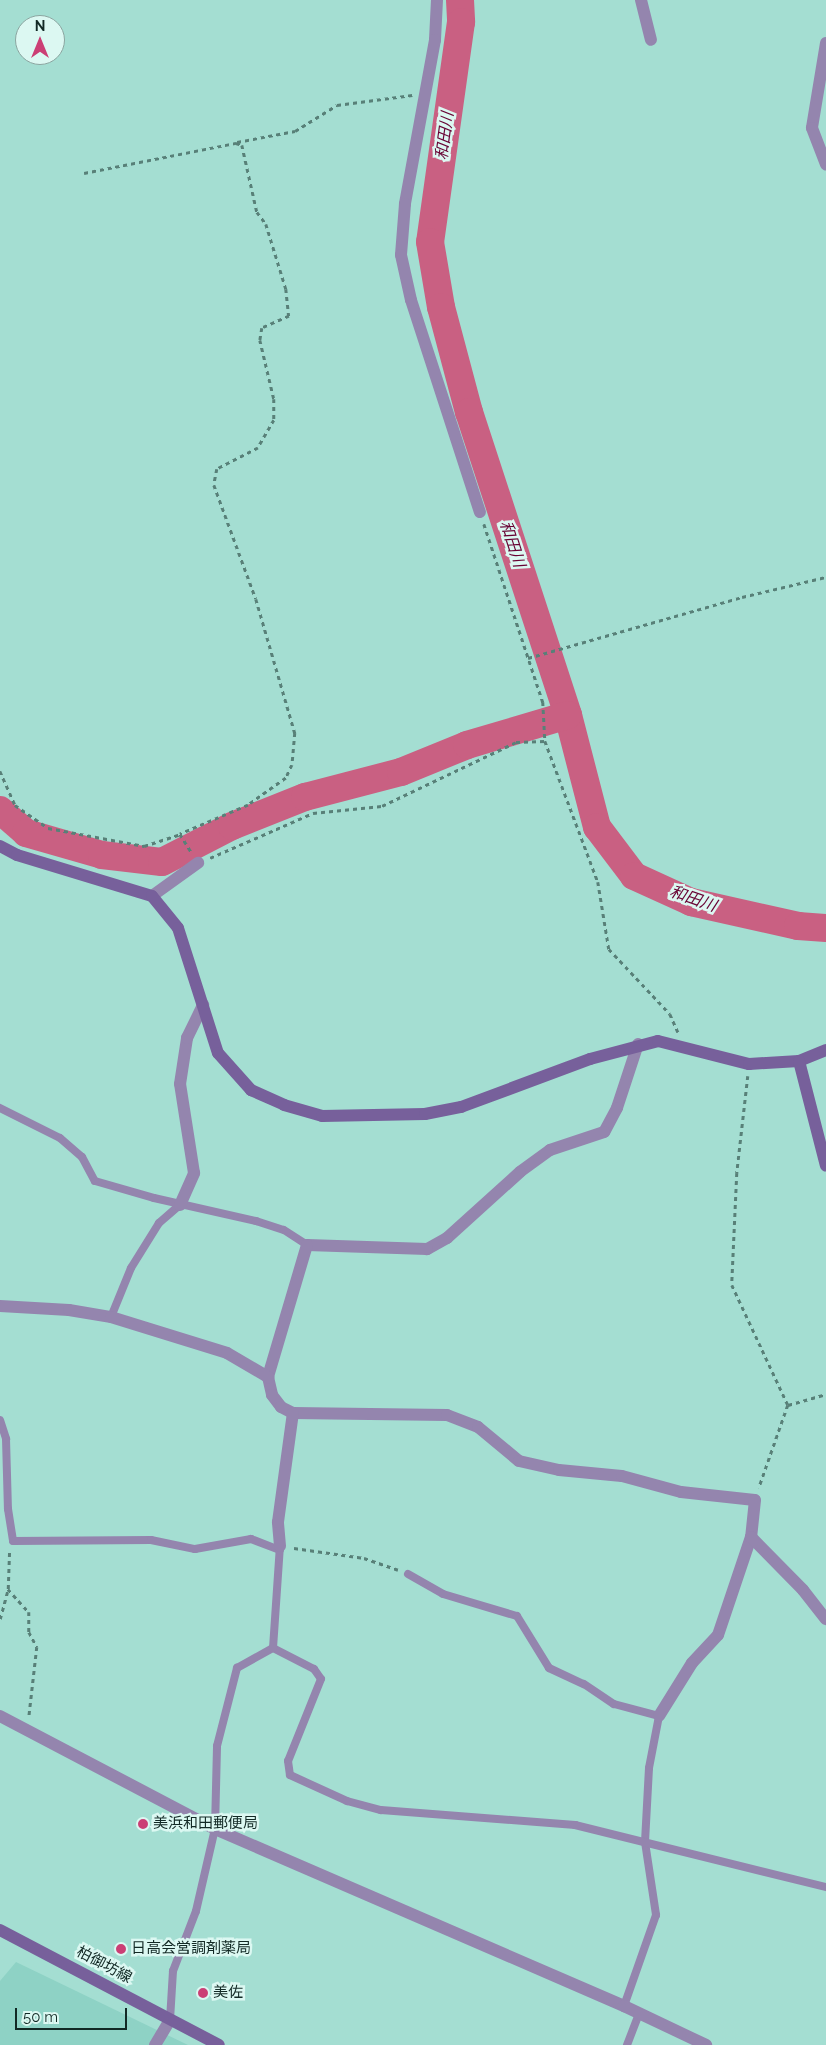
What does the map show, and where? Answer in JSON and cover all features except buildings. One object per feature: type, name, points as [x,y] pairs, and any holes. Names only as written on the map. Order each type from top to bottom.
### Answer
[{"type":"street","points":[[437,0],[425,96],[405,204],[401,255],[411,300],[480,512]]},
{"type":"street","points":[[641,0],[651,40]]},
{"type":"street","points":[[826,43],[812,128],[826,164]]},
{"type":"street","points":[[0,846],[17,854],[152,896],[178,928],[218,1053],[251,1090],[322,1116],[425,1114],[461,1107],[638,1044],[658,1041],[749,1064],[799,1062],[826,1050]]},
{"type":"street","points":[[152,896],[198,863]]},
{"type":"street","points":[[180,1204],[194,1173],[180,1084],[188,1038],[203,1005]]},
{"type":"street","points":[[638,1044],[617,1108],[604,1132],[550,1150],[520,1172],[447,1238],[427,1249],[307,1245],[268,1376],[272,1395],[281,1407],[293,1413],[447,1415],[478,1427],[520,1461],[559,1470],[622,1476],[681,1492],[755,1500],[751,1536],[718,1635],[692,1663],[658,1716]]},
{"type":"street","points":[[799,1062],[826,1166]]},
{"type":"street","points":[[0,1306],[69,1310],[111,1317],[227,1353],[268,1376]]},
{"type":"street","points":[[280,1548],[279,1513],[293,1413]]},
{"type":"street","points":[[751,1536],[803,1590],[826,1619]]},
{"type":"street","points":[[0,1716],[215,1829],[624,2006],[706,2045]]},
{"type":"street","name":"柏御坊線","points":[[0,1930],[219,2045]]},
{"type":"street","points":[[155,2045],[170,2020]]},
{"type":"lane","points":[[0,1108],[60,1138],[82,1157],[95,1181],[180,1204],[256,1221],[284,1230],[307,1245]]},
{"type":"lane","points":[[111,1317],[131,1268],[159,1223],[180,1204]]},
{"type":"lane","points":[[0,1420],[6,1439],[8,1509],[14,1541],[151,1540],[195,1549],[251,1539],[280,1548],[273,1648]]},
{"type":"lane","points":[[408,1574],[443,1594],[517,1616],[549,1668],[584,1684],[614,1704],[658,1716],[649,1768],[645,1842],[656,1915],[624,2006]]},
{"type":"lane","points":[[170,2020],[173,1971],[196,1912],[215,1829],[217,1746],[237,1668],[273,1648]]},
{"type":"lane","points":[[273,1648],[314,1669],[321,1679],[288,1761],[290,1775],[347,1801],[381,1810],[575,1825],[826,1887]]},
{"type":"lane","points":[[627,2045],[639,2013]]},
{"type":"path","points":[[84,173],[295,131],[337,105],[425,96]]},
{"type":"path","points":[[0,772],[15,805],[48,828],[144,846],[180,834],[248,805],[286,778],[292,765],[295,734],[256,599],[214,485],[218,469],[258,448],[274,420],[274,399],[260,340],[262,328],[289,316],[286,289],[266,224],[257,212],[242,145],[236,143]]},
{"type":"path","points":[[480,512],[543,702],[545,741],[598,882],[609,949],[670,1014],[684,1047]]},
{"type":"path","points":[[528,658],[742,597],[826,577]]},
{"type":"path","points":[[180,834],[198,863],[313,813],[382,806],[516,742],[545,741]]},
{"type":"path","points":[[749,1064],[737,1173],[732,1285],[788,1405],[755,1500]]},
{"type":"path","points":[[788,1405],[826,1394]]},
{"type":"path","points":[[0,1619],[8,1589],[8,1553],[14,1541]]},
{"type":"path","points":[[280,1548],[364,1558],[408,1574]]},
{"type":"path","points":[[8,1589],[29,1612],[29,1632],[36,1647],[28,1718],[24,1728]]},
{"type":"shaded area","points":[[16,1962],[188,2045],[0,2045],[0,1981]]},
{"type":"waterway","name":"和田川","points":[[460,0],[461,22],[430,242],[441,307],[469,412],[568,715],[597,827],[634,876],[691,902],[798,926],[826,928]]},
{"type":"waterway","points":[[0,810],[26,833],[102,855],[162,862],[232,826],[305,797],[401,772],[467,745],[568,715]]},
{"type":"place","name":"美浜和田郵便局","points":[[143,1824]]},
{"type":"place","name":"日高会営調剤薬局","points":[[121,1949]]},
{"type":"place","name":"美佐","points":[[203,1993]]}]
